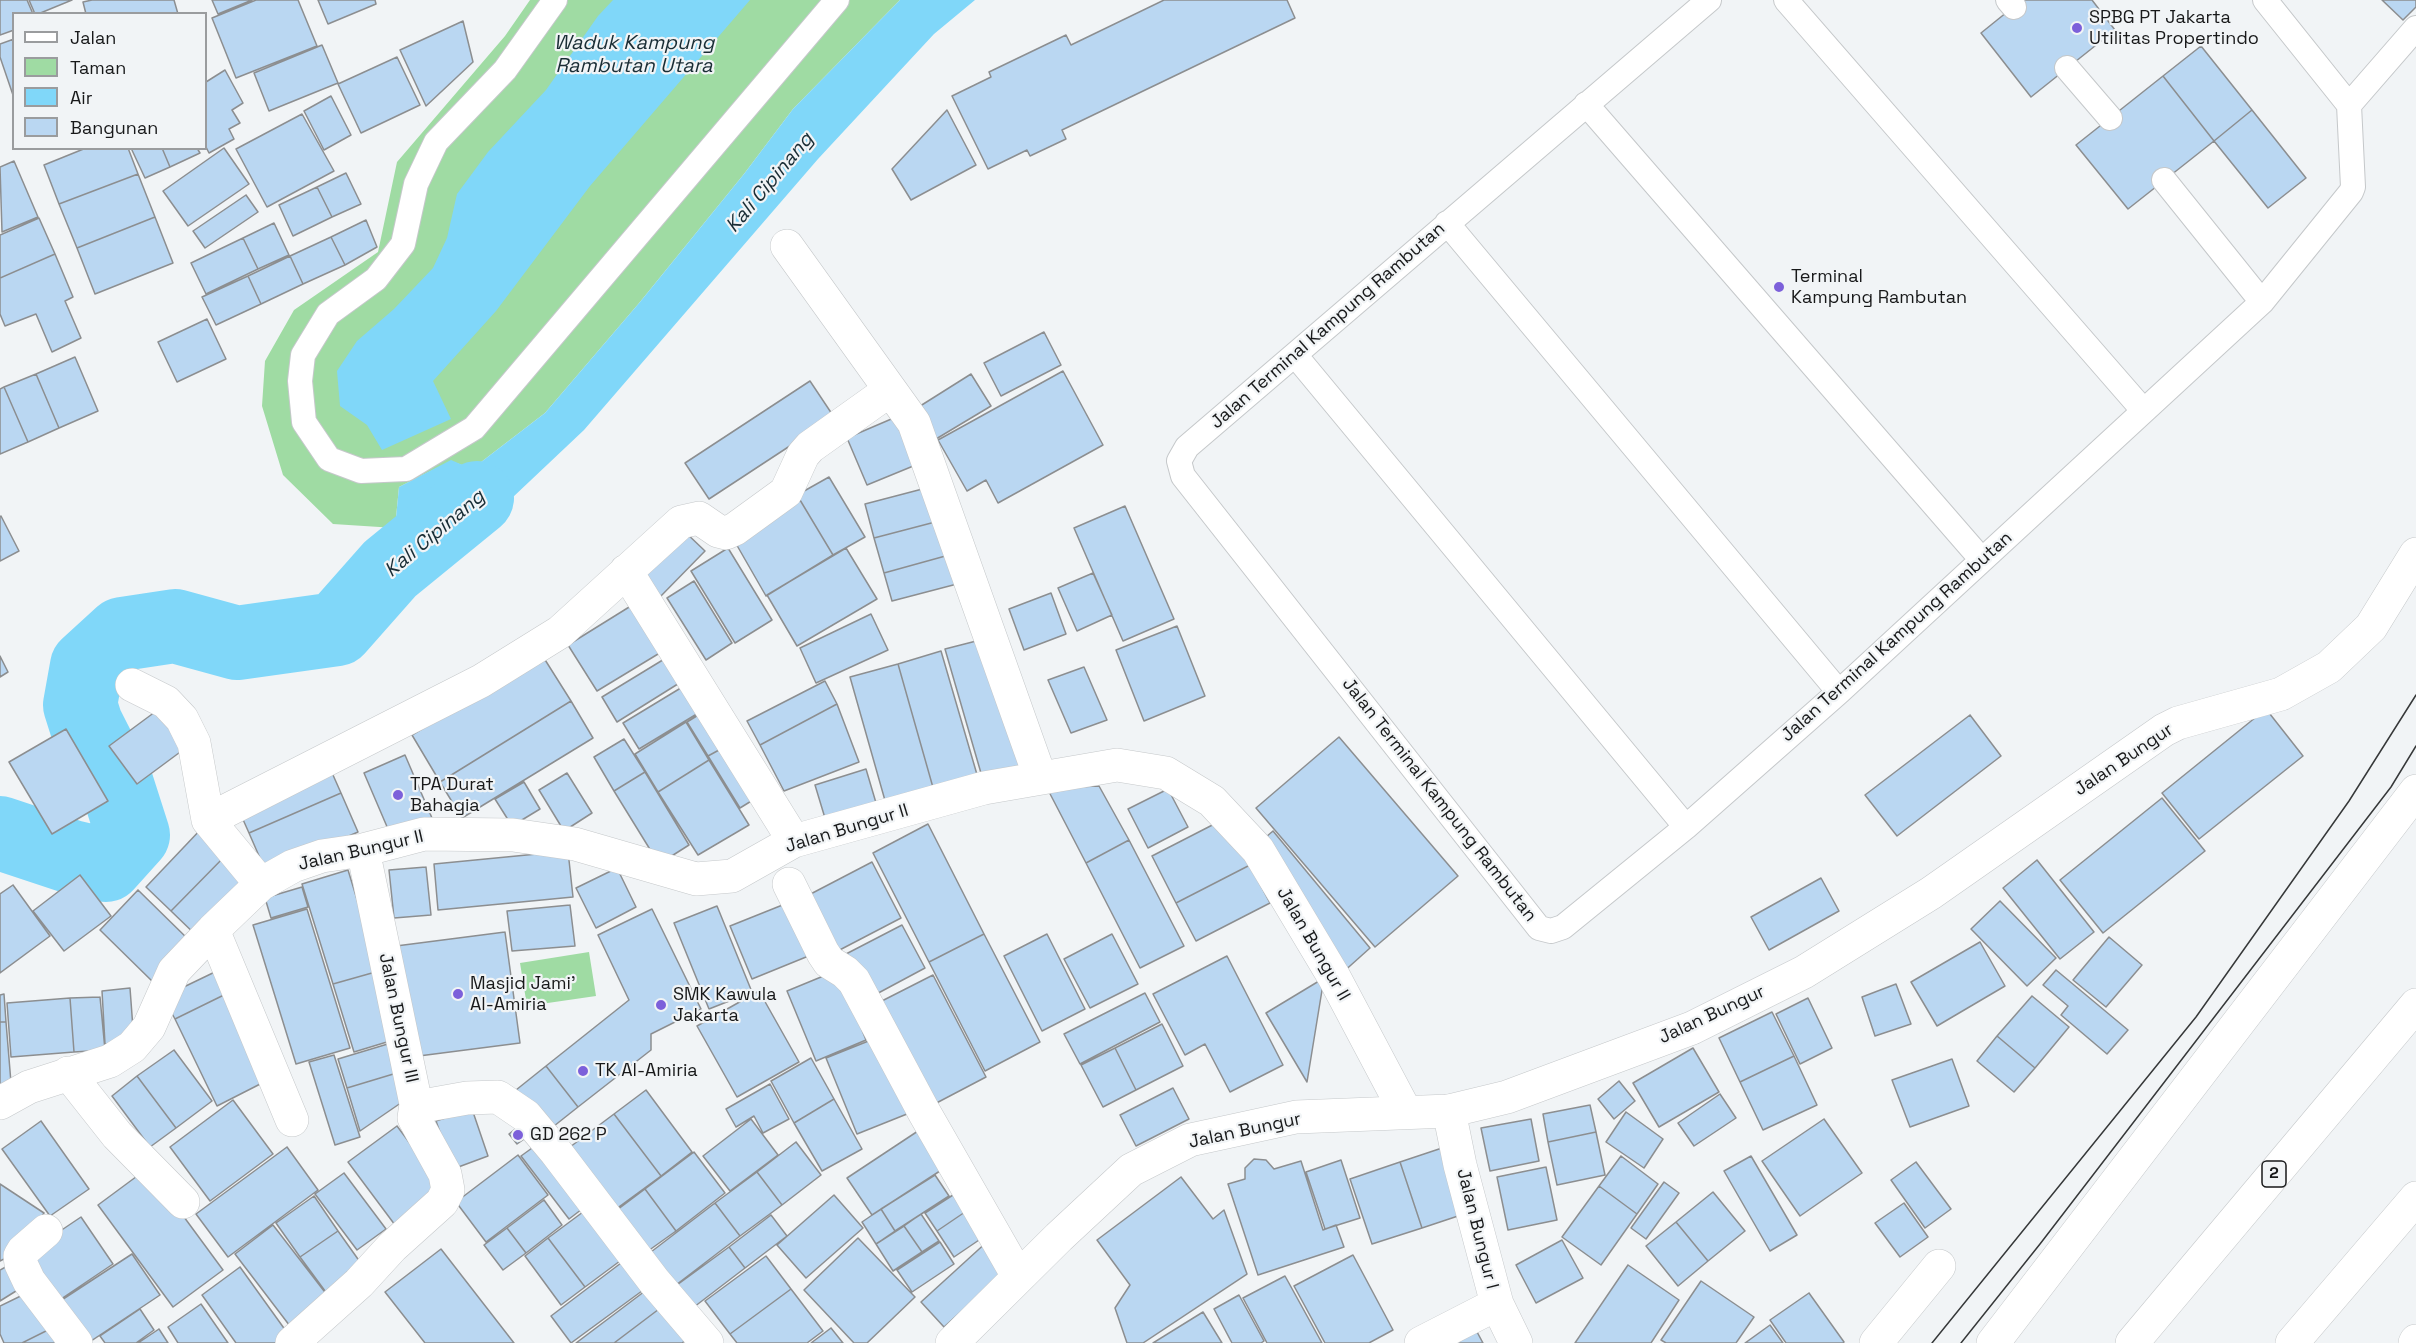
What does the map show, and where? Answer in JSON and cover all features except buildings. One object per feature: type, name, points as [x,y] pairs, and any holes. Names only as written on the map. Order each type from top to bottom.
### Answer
[{"type":"main road","points":[[787,246],[914,423],[1040,777]]},
{"type":"main road","points":[[208,820],[482,681],[560,632],[681,522],[699,518],[718,531],[726,533],[735,529],[786,492],[803,455],[810,447],[890,390]]},
{"type":"main road","name":"Jalan Bungur","points":[[952,1343],[1018,1276],[1131,1170],[1190,1140],[1296,1117],[1449,1111],[1507,1097],[1692,1028],[1804,972],[1931,893],[2164,730],[2178,723],[2281,694],[2329,668],[2371,627],[2416,554]]},
{"type":"main road","points":[[626,571],[794,841]]},
{"type":"main road","points":[[132,686],[166,702],[182,719],[194,743],[208,820],[261,884]]},
{"type":"main road","name":"Jalan Bungur II","points":[[0,1103],[29,1087],[110,1061],[132,1047],[149,1027],[174,971],[213,930],[261,884],[293,866],[322,856],[363,850],[424,834],[513,835],[575,844],[696,879],[732,876],[794,841],[984,788],[1117,765],[1166,773],[1212,801],[1258,850],[1334,977],[1405,1111]]},
{"type":"main road","points":[[1993,1343],[2416,791]]},
{"type":"main road","name":"Jalan Bungur III","points":[[363,850],[416,1104],[428,1105],[467,1098],[498,1097],[526,1116],[654,1281],[707,1343]]},
{"type":"main road","points":[[789,884],[829,962],[854,981],[930,1122],[1018,1276]]},
{"type":"main road","points":[[213,930],[292,1120]]},
{"type":"main road","name":"2","points":[[2132,1343],[2416,1005]]},
{"type":"main road","points":[[68,1073],[117,1135],[183,1202]]},
{"type":"main road","points":[[292,1343],[359,1283],[392,1247],[442,1202],[448,1190],[445,1174],[414,1118],[416,1104]]},
{"type":"main road","name":"Jalan Bungur I","points":[[1449,1111],[1460,1165],[1497,1304],[1516,1343]]},
{"type":"main road","points":[[2292,1343],[2416,1198]]},
{"type":"main road","points":[[46,1231],[23,1251],[20,1256],[21,1264],[30,1281],[76,1343]]},
{"type":"main road","points":[[1876,1343],[1939,1266]]},
{"type":"main road","points":[[1421,1343],[1497,1304]]},
{"type":"lane","points":[[555,0],[505,70],[436,142],[416,184],[403,244],[376,279],[328,314],[303,355],[300,381],[304,422],[329,459],[361,471],[406,469],[474,429],[837,0]]},
{"type":"lane","name":"Jalan Terminal Kampung Rambutan","points":[[1709,0],[1187,447],[1179,461],[1183,476],[1539,928],[1551,931],[1563,927],[1686,827],[1839,692],[2262,302],[2353,187],[2349,105]]},
{"type":"lane","points":[[1786,0],[2143,410]]},
{"type":"lane","points":[[2265,0],[2349,105],[2416,28]]},
{"type":"lane","points":[[2067,68],[2110,118]]},
{"type":"lane","points":[[1586,104],[1982,560]]},
{"type":"lane","points":[[2164,180],[2262,302]]},
{"type":"lane","points":[[1447,223],[1839,692]]},
{"type":"lane","points":[[1294,356],[1686,827]]},
{"type":"green space","points":[[530,0],[900,0],[793,109],[744,174],[640,302],[545,413],[472,469],[451,461],[399,487],[395,528],[333,524],[283,475],[262,406],[265,361],[294,310],[378,252],[397,162],[505,36]]},
{"type":"green space","points":[[589,952],[596,996],[527,1006],[520,963]]},
{"type":"water","name":"Waduk Kampung Rambutan Utara","points":[[613,0],[750,0],[590,186],[496,311],[433,381],[451,419],[382,450],[367,425],[340,406],[337,371],[357,341],[394,309],[433,268],[447,238],[457,194],[488,152],[546,90],[598,16]]},
{"type":"water","points":[[900,0],[975,0],[934,34],[818,159],[584,430],[404,600],[395,528],[399,487],[451,460],[472,469],[545,413],[640,302],[744,174],[793,109]]},
{"type":"waterway","name":"Kali Cipinang","points":[[0,833],[72,857],[106,865],[133,835],[117,785],[86,724],[80,705],[87,666],[122,634],[175,626],[237,643],[337,629],[390,569],[477,498]]},
{"type":"tram line","points":[[1932,1343],[2196,1017],[2349,801],[2416,695]]},
{"type":"tram line","points":[[1961,1343],[2040,1244],[2391,787],[2416,746]]},
{"type":"place","name":"SPBG PT Jakarta Utilitas Propertindo","points":[[2077,28]]},
{"type":"place","name":"Terminal Kampung Rambutan","points":[[1779,287]]},
{"type":"place","name":"TPA Durat Bahagia","points":[[398,795]]},
{"type":"place","name":"Masjid Jami' Al-Amiria","points":[[458,994]]},
{"type":"place","name":"SMK Kawula Jakarta","points":[[661,1005]]},
{"type":"place","name":"TK Al-Amiria","points":[[583,1071]]},
{"type":"place","name":"GD 262 P","points":[[518,1135]]}]
